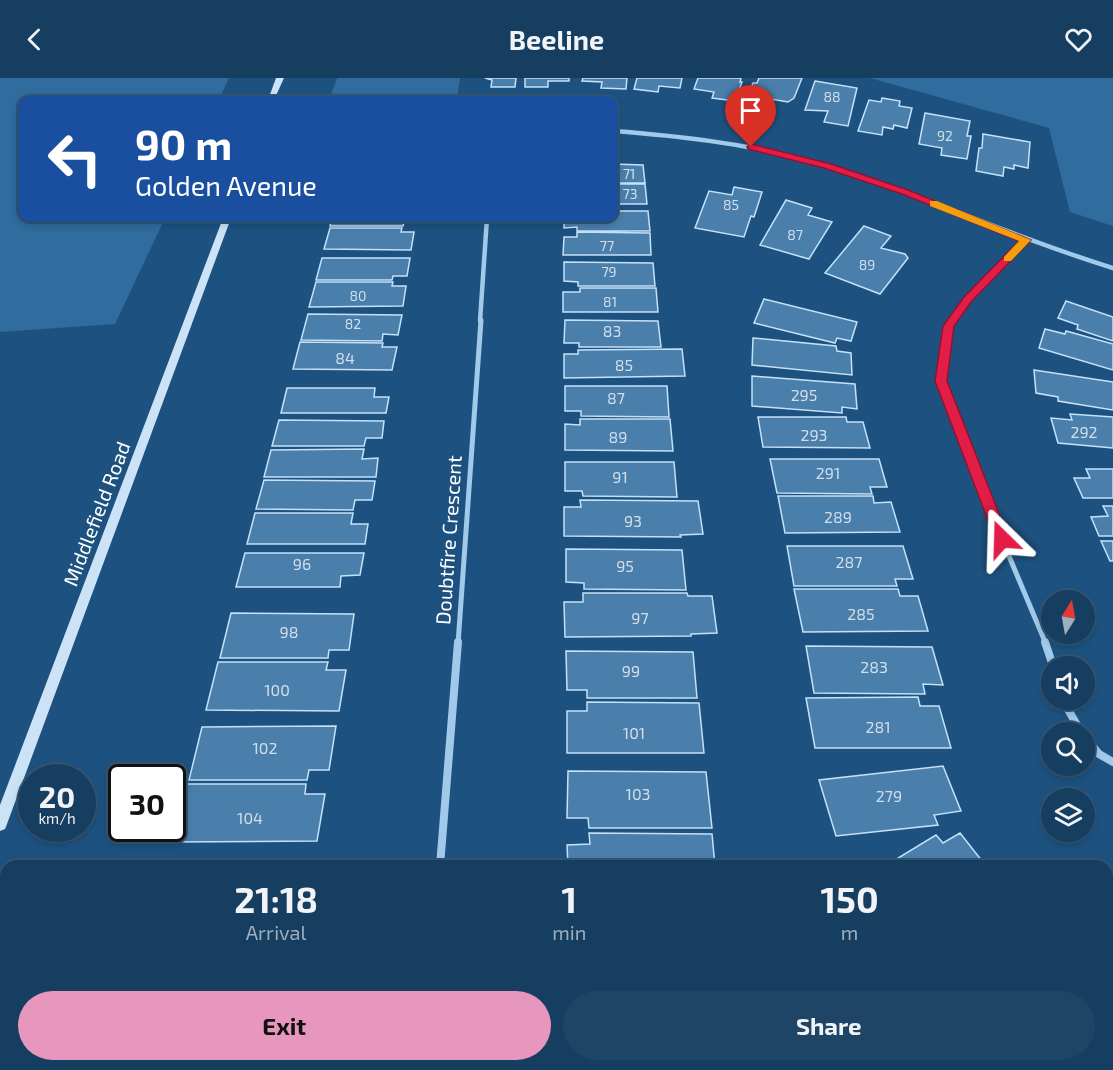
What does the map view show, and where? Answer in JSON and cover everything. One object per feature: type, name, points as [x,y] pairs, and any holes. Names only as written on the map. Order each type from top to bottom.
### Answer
[{"type":"main road","points":[[273,96],[280,78]]},
{"type":"main road","name":"Middlefield Road","points":[[0,824],[226,222]]},
{"type":"street","points":[[618,131],[732,142],[827,166],[905,192],[1026,240],[1113,268]]},
{"type":"street","name":"Doubtfire Crescent","points":[[440,860],[466,549],[487,222]]},
{"type":"street","points":[[1026,240],[968,300],[949,326],[941,381],[993,518],[1050,656]]},
{"type":"street","points":[[1095,749],[1113,762]]},
{"type":"shaded area","points":[[0,78],[229,78],[221,96],[18,96],[18,222],[163,222],[115,324],[0,332]]},
{"type":"shaded area","points":[[337,78],[460,78],[457,96],[330,96]]},
{"type":"shaded area","points":[[870,78],[1113,78],[1113,226],[1070,212],[1049,128]]},
{"type":"building","points":[[485,78],[516,78],[515,87],[491,87],[492,80]]},
{"type":"building","points":[[525,78],[569,78],[569,81],[548,81],[548,87],[525,87]]},
{"type":"building","points":[[583,78],[627,78],[626,89],[601,88],[602,82],[582,81]]},
{"type":"building","points":[[637,78],[682,78],[680,88],[659,86],[658,92],[634,89]]},
{"type":"building","points":[[698,78],[741,78],[740,82],[742,82],[735,101],[712,98],[714,92],[694,89]]},
{"type":"building","points":[[759,78],[802,78],[794,98],[788,102],[771,99],[769,107],[745,103],[753,83],[757,83]]},
{"type":"building","points":[[815,81],[857,88],[848,126],[824,122],[828,111],[805,110]]},
{"type":"building","points":[[882,98],[900,101],[899,106],[912,108],[907,128],[894,125],[893,129],[883,127],[882,135],[858,131],[869,100],[881,102]]},
{"type":"building","points":[[925,113],[970,121],[967,136],[971,136],[967,159],[941,155],[942,148],[919,144]]},
{"type":"building","points":[[983,134],[1030,142],[1028,168],[1014,165],[1014,169],[1004,167],[1003,176],[976,171]]},
{"type":"building","points":[[618,164],[643,165],[645,183],[618,183]]},
{"type":"building","points":[[618,184],[645,184],[647,204],[618,204]]},
{"type":"building","points":[[734,187],[762,192],[754,217],[751,216],[744,237],[695,228],[709,191],[732,195]]},
{"type":"building","points":[[786,200],[812,208],[808,215],[832,222],[809,259],[760,245]]},
{"type":"building","points":[[618,211],[648,211],[650,231],[577,231],[577,227],[564,228],[564,222],[618,222]]},
{"type":"building","points":[[331,222],[415,222],[404,223],[403,226],[330,226]]},
{"type":"building","points":[[864,226],[891,236],[881,248],[905,254],[908,258],[880,294],[825,273]]},
{"type":"building","points":[[330,228],[402,228],[401,232],[414,232],[411,250],[324,249]]},
{"type":"building","points":[[577,232],[650,233],[651,255],[563,255],[564,237],[577,237]]},
{"type":"building","points":[[322,258],[410,258],[407,276],[393,276],[392,280],[316,280]]},
{"type":"building","points":[[564,262],[653,263],[655,286],[578,286],[578,282],[564,281]]},
{"type":"building","points":[[316,282],[393,282],[392,286],[406,286],[403,306],[309,307]]},
{"type":"building","points":[[580,288],[656,288],[658,312],[563,312],[563,292],[580,292]]},
{"type":"building","points":[[764,299],[857,322],[851,341],[837,338],[835,343],[754,323]]},
{"type":"building","points":[[1066,301],[1113,317],[1113,341],[1077,329],[1078,325],[1058,318]]},
{"type":"building","points":[[308,314],[402,315],[398,335],[383,334],[382,341],[301,340]]},
{"type":"building","points":[[565,320],[658,321],[661,347],[579,347],[579,343],[564,343]]},
{"type":"building","points":[[1045,329],[1065,334],[1066,331],[1113,344],[1113,370],[1039,348]]},
{"type":"building","points":[[753,338],[836,346],[837,351],[851,353],[852,375],[752,365]]},
{"type":"building","points":[[300,342],[383,343],[382,347],[397,347],[392,370],[293,369]]},
{"type":"building","points":[[682,349],[685,376],[564,378],[564,354],[578,354],[578,350]]},
{"type":"building","points":[[1034,370],[1113,382],[1113,410],[1058,401],[1058,397],[1036,393]]},
{"type":"building","points":[[752,376],[855,384],[857,409],[842,407],[842,413],[752,406]]},
{"type":"building","points":[[565,386],[667,386],[669,417],[581,416],[581,411],[565,411]]},
{"type":"building","points":[[287,388],[375,388],[374,397],[389,397],[386,413],[281,413]]},
{"type":"building","points":[[1070,414],[1113,417],[1113,448],[1058,443],[1051,418],[1072,420]]},
{"type":"building","points":[[758,417],[846,417],[847,422],[863,422],[870,448],[763,447]]},
{"type":"building","points":[[580,419],[670,419],[673,451],[565,450],[565,424],[580,425]]},
{"type":"building","points":[[279,420],[384,421],[382,438],[366,438],[364,446],[272,446]]},
{"type":"building","points":[[364,449],[362,459],[378,458],[376,477],[264,477],[271,450]]},
{"type":"building","points":[[770,459],[879,459],[887,487],[870,487],[872,494],[777,493]]},
{"type":"building","points":[[565,462],[674,462],[677,497],[583,496],[582,491],[565,491]]},
{"type":"building","points":[[1086,469],[1113,469],[1113,498],[1083,498],[1074,478],[1090,478]]},
{"type":"building","points":[[264,480],[375,481],[372,500],[355,500],[353,510],[256,509]]},
{"type":"building","points":[[778,496],[873,496],[874,503],[891,502],[900,532],[785,533]]},
{"type":"building","points":[[580,500],[698,501],[703,534],[680,535],[681,537],[564,536],[564,507],[581,507]]},
{"type":"building","points":[[1103,506],[1113,506],[1113,536],[1099,536],[1091,517],[1108,516]]},
{"type":"building","points":[[255,513],[353,513],[351,524],[368,524],[365,544],[247,544]]},
{"type":"building","points":[[1101,541],[1113,541],[1113,561],[1110,561]]},
{"type":"building","points":[[787,546],[903,546],[913,579],[895,579],[897,586],[794,586]]},
{"type":"building","points":[[566,549],[682,550],[686,590],[584,589],[584,583],[566,582]]},
{"type":"building","points":[[245,553],[364,553],[360,575],[341,576],[340,587],[236,587]]},
{"type":"building","points":[[794,589],[898,589],[900,596],[918,596],[928,631],[803,632]]},
{"type":"building","points":[[583,593],[687,593],[688,596],[712,596],[717,633],[691,634],[691,636],[565,637],[564,602],[583,602]]},
{"type":"building","points":[[231,613],[354,614],[349,650],[329,650],[328,658],[220,658]]},
{"type":"building","points":[[806,646],[932,647],[943,685],[923,684],[925,694],[814,693]]},
{"type":"building","points":[[566,651],[693,652],[697,698],[587,698],[587,690],[567,690]]},
{"type":"building","points":[[218,662],[328,662],[326,670],[346,670],[339,711],[206,710]]},
{"type":"building","points":[[918,697],[920,706],[939,706],[951,748],[815,748],[806,698]]},
{"type":"building","points":[[587,702],[699,703],[704,753],[567,753],[567,711],[587,711]]},
{"type":"building","points":[[336,726],[329,770],[309,770],[307,780],[189,780],[202,727]]},
{"type":"building","points":[[943,766],[961,811],[934,815],[938,825],[836,836],[819,780]]},
{"type":"building","points":[[568,771],[706,772],[712,828],[589,828],[588,818],[567,818]]},
{"type":"building","points":[[187,784],[306,784],[305,794],[325,794],[317,841],[186,842]]},
{"type":"building","points":[[589,833],[712,834],[714,860],[568,860],[567,845],[590,844]]},
{"type":"building","points":[[960,833],[981,860],[895,860],[936,835],[943,843]]},
{"type":"slow traffic","points":[[933,204],[1026,240],[1007,259]]},
{"type":"route","points":[[751,147],[827,166],[905,192],[1026,240],[968,300],[949,326],[941,381],[1002,539]]}]
